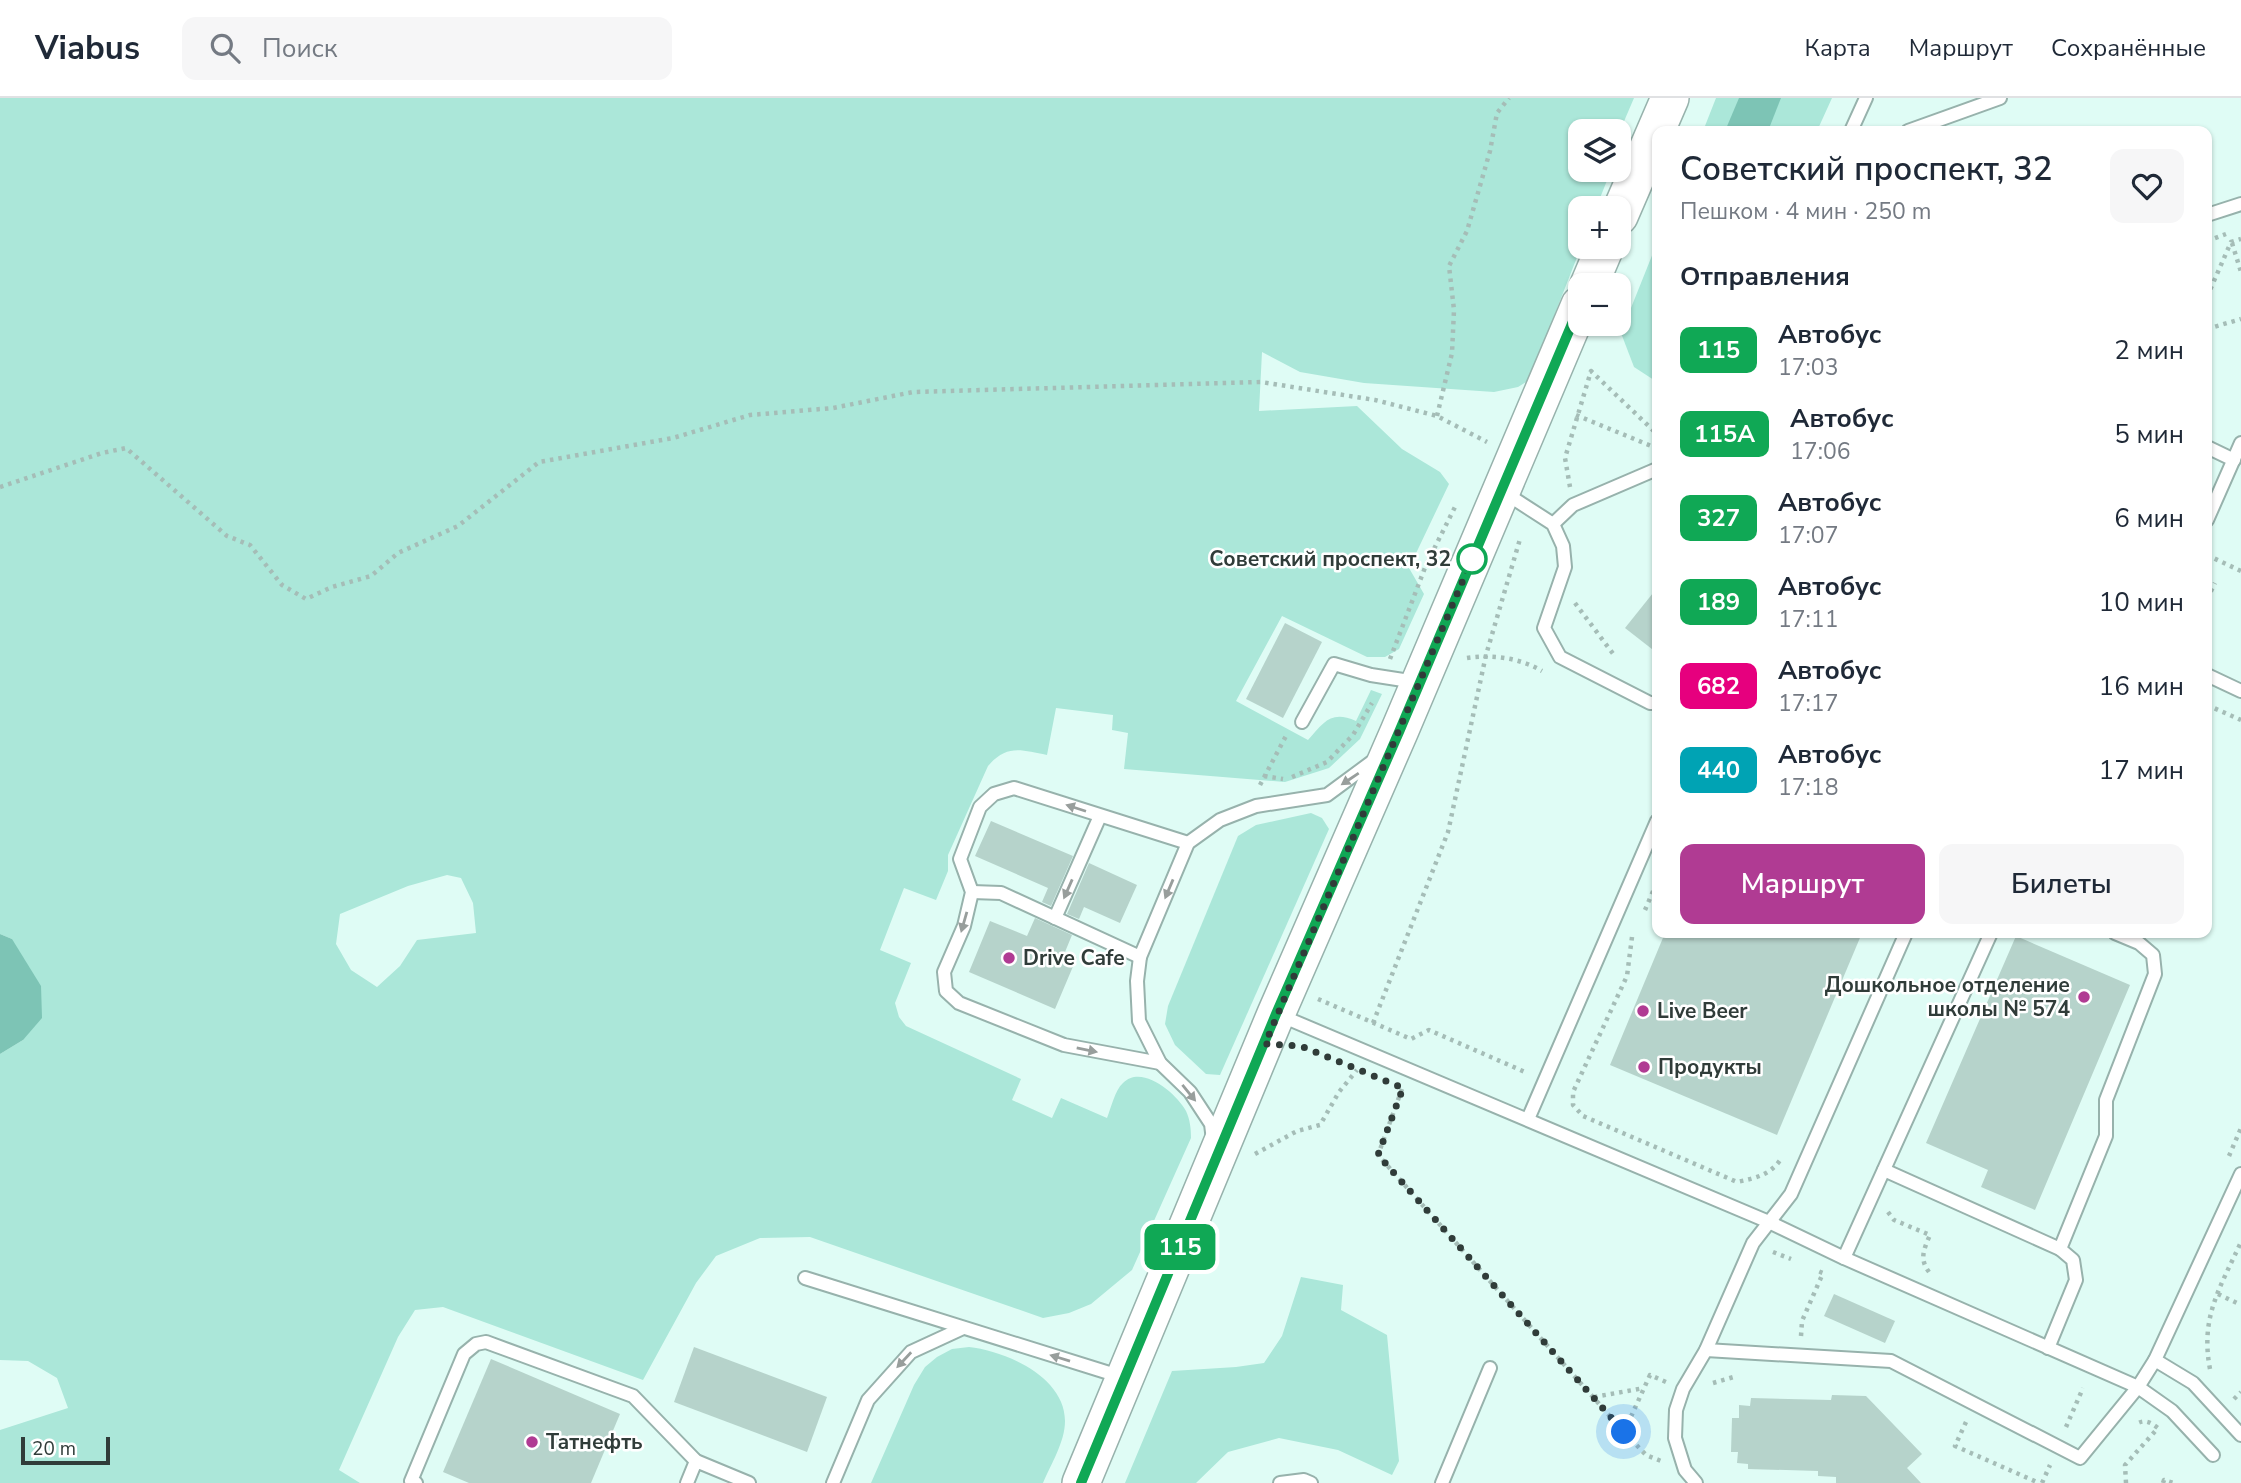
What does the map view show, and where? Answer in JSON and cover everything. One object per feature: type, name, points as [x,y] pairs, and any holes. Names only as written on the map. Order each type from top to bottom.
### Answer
[{"type":"main road","points":[[1658,126],[1670,98]]},
{"type":"main road","points":[[1628,196],[1652,140]]},
{"type":"main road","points":[[1081,1483],[1125,1378],[1233,1159],[1276,1014],[1420,683],[1516,500],[1515,458],[1568,333]]},
{"type":"lane","points":[[1853,126],[1866,98]]},
{"type":"lane","points":[[1922,126],[2000,98]]},
{"type":"lane","points":[[2212,213],[2241,204]]},
{"type":"lane","points":[[2212,509],[2241,443]]},
{"type":"lane","points":[[2212,449],[2234,460]]},
{"type":"lane","points":[[1553,524],[1573,505],[1652,471]]},
{"type":"lane","points":[[1516,500],[1553,524],[1563,546],[1565,566],[1544,628],[1560,657],[1652,703]]},
{"type":"lane","points":[[1302,722],[1334,664],[1371,676],[1420,683]]},
{"type":"lane","points":[[2212,677],[2241,691]]},
{"type":"lane","points":[[1233,1159],[1190,1092],[1160,1063],[1139,1021],[1137,981],[1140,957],[1188,844],[1220,820],[1256,806],[1327,795],[1361,772],[1386,750],[1399,732]]},
{"type":"lane","points":[[1160,1063],[1063,1045],[959,1003],[946,991],[944,972],[964,926],[972,892],[960,859],[980,807],[994,794],[1014,788],[1188,844]]},
{"type":"lane","points":[[1055,918],[1100,816]]},
{"type":"lane","points":[[1528,1119],[1652,833]]},
{"type":"lane","points":[[972,892],[1001,893],[1140,957]]},
{"type":"lane","points":[[1696,1483],[1685,1470],[1675,1438],[1676,1410],[1683,1389],[1706,1350],[1753,1243],[1791,1194],[1904,938]]},
{"type":"lane","points":[[1844,1258],[1989,938]]},
{"type":"lane","points":[[2060,1249],[2106,1136],[2106,1100],[2155,974],[2153,955],[2139,943],[2127,938]]},
{"type":"lane","points":[[1276,1014],[1769,1222],[1844,1258],[2138,1387],[2172,1411],[2213,1455]]},
{"type":"lane","points":[[1884,1170],[2060,1249],[2073,1260],[2076,1280],[2048,1348]]},
{"type":"lane","points":[[1706,1350],[1891,1361],[2080,1458],[2138,1387],[2155,1360],[2241,1174]]},
{"type":"lane","points":[[805,1278],[1125,1378]]},
{"type":"lane","points":[[833,1483],[868,1400],[911,1352],[963,1328]]},
{"type":"lane","points":[[416,1483],[411,1481],[464,1354],[476,1344],[485,1342],[633,1396],[696,1461],[749,1483]]},
{"type":"lane","points":[[2155,1360],[2193,1383],[2241,1435]]},
{"type":"lane","points":[[1442,1483],[1490,1368]]},
{"type":"lane","points":[[687,1483],[696,1461]]},
{"type":"lane","points":[[1280,1483],[1304,1480],[1311,1483]]},
{"type":"path","points":[[1437,416],[1452,353],[1454,310],[1449,267],[1467,231],[1490,151],[1497,113],[1509,98]]},
{"type":"path","points":[[2212,286],[2231,242],[2241,239]]},
{"type":"path","points":[[2231,242],[2241,272]]},
{"type":"path","points":[[2212,328],[2241,319]]},
{"type":"path","points":[[0,487],[102,453],[126,448],[227,536],[250,545],[282,584],[306,599],[332,587],[370,576],[398,553],[458,526],[539,463],[673,438],[750,415],[833,408],[913,392],[1261,382],[1375,400],[1437,416],[1515,458]]},
{"type":"path","points":[[1576,415],[1652,446]]},
{"type":"path","points":[[1426,565],[1460,496]]},
{"type":"path","points":[[1373,1023],[1448,832],[1486,655],[1507,577],[1516,500]]},
{"type":"path","points":[[2212,557],[2241,571]]},
{"type":"path","points":[[2212,588],[2214,583]]},
{"type":"path","points":[[1457,659],[1486,655],[1529,663],[1550,676]]},
{"type":"path","points":[[2212,707],[2241,720]]},
{"type":"path","points":[[1256,806],[1261,781],[1289,730],[1302,722]]},
{"type":"path","points":[[1642,916],[1652,893]]},
{"type":"path","points":[[1637,927],[1632,938],[1627,976],[1573,1092],[1573,1105],[1583,1116],[1737,1182],[1755,1179],[1773,1171],[1788,1149]]},
{"type":"path","points":[[1294,974],[1321,1002],[1411,1039],[1429,1030],[1573,1092]]},
{"type":"path","points":[[1346,1064],[1369,1074]]},
{"type":"path","points":[[1233,1159],[1258,1152],[1297,1131],[1320,1125],[1339,1092],[1358,1069]]},
{"type":"path","points":[[1392,1083],[1403,1088],[1378,1155],[1646,1455],[1685,1470]]},
{"type":"path","points":[[2225,1165],[2241,1128]]},
{"type":"path","points":[[1871,1198],[1886,1204],[1887,1211],[1894,1220],[1930,1235],[1922,1253],[1924,1266],[1934,1278]]},
{"type":"path","points":[[2212,1376],[2206,1346],[2211,1309],[2241,1242]]},
{"type":"path","points":[[1753,1243],[1800,1263]]},
{"type":"path","points":[[1799,1356],[1802,1321],[1823,1273],[1811,1268]]},
{"type":"path","points":[[2218,1294],[2241,1306]]},
{"type":"path","points":[[1708,1391],[1713,1383],[1733,1376],[1746,1376]]},
{"type":"path","points":[[1594,1397],[1644,1388]]},
{"type":"path","points":[[2058,1446],[2083,1388]]},
{"type":"path","points":[[2226,1392],[2234,1399]]},
{"type":"path","points":[[1968,1419],[1955,1446],[2039,1483]]},
{"type":"path","points":[[2126,1483],[2125,1465],[2158,1428]]},
{"type":"path","points":[[2163,1483],[2164,1480],[2174,1483]]},
{"type":"shaded area","points":[[0,98],[1634,98],[1625,119],[1568,119],[1568,182],[1606,182],[1601,196],[1568,196],[1568,259],[1576,259],[1571,273],[1568,273],[1568,280],[1529,380],[1518,387],[1494,392],[1364,383],[1300,372],[1262,352],[1259,411],[1357,406],[1402,449],[1440,472],[1449,484],[1409,568],[1424,594],[1399,649],[1385,657],[1367,657],[1282,616],[1236,701],[1308,740],[1324,723],[1334,717],[1356,721],[1371,690],[1382,694],[1360,739],[1329,768],[1285,782],[1124,769],[1128,733],[1112,730],[1113,715],[1056,708],[1047,755],[1015,750],[1002,754],[988,766],[948,855],[948,871],[936,900],[904,888],[880,950],[911,963],[895,1003],[899,1017],[906,1026],[1021,1079],[1012,1100],[1052,1118],[1061,1098],[1107,1118],[1120,1086],[1131,1078],[1139,1077],[1149,1079],[1167,1089],[1186,1111],[1191,1138],[1132,1270],[1091,1304],[1069,1313],[1043,1318],[810,1237],[760,1238],[716,1256],[696,1283],[643,1380],[443,1307],[415,1310],[398,1337],[339,1470],[360,1483],[0,1483],[0,1430],[68,1408],[57,1378],[28,1361],[0,1360],[0,1054],[23,1040],[12,939],[0,934]],"holes":[[[447,875],[461,878],[473,903],[476,933],[417,940],[400,966],[377,987],[351,970],[336,944],[340,914],[408,886]]]},
{"type":"shaded area","points":[[1716,98],[1832,98],[1819,126],[1705,126]]},
{"type":"shaded area","points":[[1739,98],[1781,98],[1770,126],[1727,126]]},
{"type":"shaded area","points":[[1652,256],[1652,379],[1634,367],[1622,336],[1631,336],[1631,308]]},
{"type":"shaded area","points":[[1311,813],[1322,818],[1329,829],[1220,1075],[1206,1074],[1175,1045],[1165,1024],[1168,1006],[1238,836],[1256,825]]},
{"type":"shaded area","points":[[0,934],[12,939],[41,986],[42,1018],[23,1040],[0,1054]]},
{"type":"shaded area","points":[[1301,1277],[1343,1285],[1341,1310],[1387,1335],[1399,1461],[1392,1475],[1338,1450],[1279,1438],[1228,1452],[1196,1483],[1125,1483],[1172,1371],[1264,1363],[1282,1336]]},
{"type":"shaded area","points":[[969,1347],[1000,1354],[1016,1361],[1044,1379],[1055,1391],[1062,1405],[1064,1429],[1043,1483],[871,1483],[914,1385],[925,1367],[952,1349]]},
{"type":"building","points":[[1652,594],[1652,649],[1625,628]]},
{"type":"building","points":[[1285,623],[1322,642],[1283,718],[1246,699]]},
{"type":"building","points":[[991,821],[1073,856],[1051,906],[1042,902],[1048,888],[975,856]]},
{"type":"building","points":[[1089,863],[1137,885],[1120,923],[1084,907],[1079,919],[1067,914]]},
{"type":"building","points":[[1035,918],[1072,935],[1065,952],[1077,957],[1055,1009],[969,972],[990,921],[1027,936]]},
{"type":"building","points":[[1663,938],[1860,938],[1777,1135],[1610,1065]]},
{"type":"building","points":[[2015,938],[2130,985],[2035,1210],[1981,1187],[1988,1170],[1926,1143]]},
{"type":"building","points":[[1834,1294],[1895,1321],[1885,1343],[1824,1316]]},
{"type":"building","points":[[694,1347],[827,1397],[807,1452],[674,1402]]},
{"type":"building","name":"Татнефть","points":[[491,1359],[620,1414],[591,1483],[469,1483],[443,1472]]},
{"type":"building","points":[[1832,1395],[1866,1396],[1922,1454],[1907,1468],[1921,1483],[1836,1483],[1836,1477],[1818,1476],[1818,1471],[1748,1469],[1748,1464],[1737,1463],[1738,1452],[1731,1452],[1732,1418],[1739,1418],[1739,1405],[1750,1406],[1751,1398],[1831,1400]]},
{"type":"bus line","name":"115","points":[[1081,1483],[1276,1014],[1568,333]]},
{"type":"place","name":"Советский проспект, 32","points":[[1472,559]]},
{"type":"place","name":"Drive Cafe","points":[[1009,958]]},
{"type":"place","name":"Дошкольное отделение школы № 574","points":[[2084,997]]},
{"type":"place","name":"Live Beer","points":[[1643,1011]]},
{"type":"place","name":"Продукты","points":[[1644,1067]]},
{"type":"place","name":"Татнефть","points":[[532,1442]]},
{"type":"route","points":[[1472,559],[1265,1044],[1301,1046],[1403,1088],[1378,1155],[1624,1432]]}]
